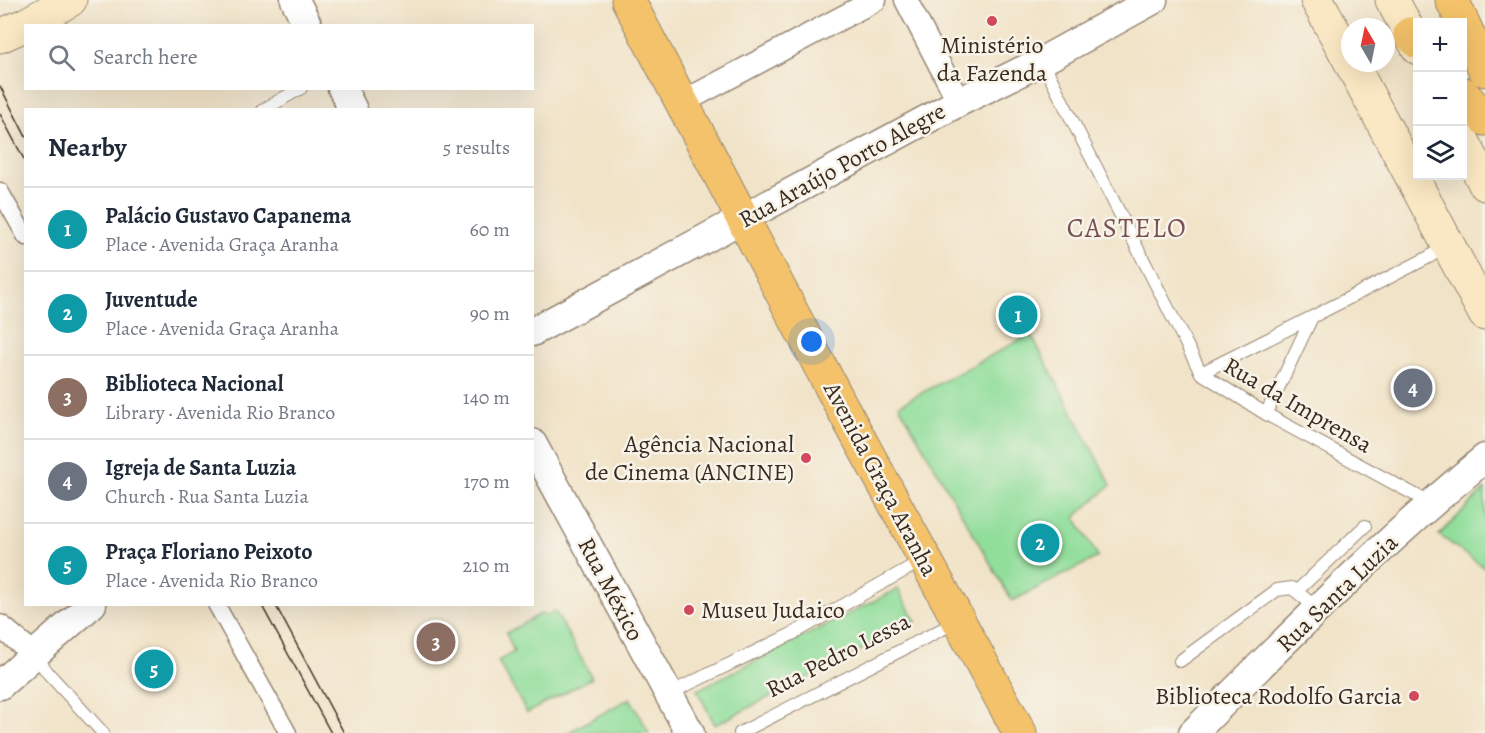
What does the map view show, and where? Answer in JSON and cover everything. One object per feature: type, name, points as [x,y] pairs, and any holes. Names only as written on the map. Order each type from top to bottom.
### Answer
[{"type":"main road","points":[[27,24],[70,0]]},
{"type":"main road","name":"Avenida Graça Aranha","points":[[628,0],[924,560],[1020,733]]},
{"type":"main road","points":[[1317,0],[1341,45]]},
{"type":"main road","points":[[1392,0],[1413,37]]},
{"type":"main road","points":[[1452,0],[1485,70]]},
{"type":"main road","points":[[0,36],[24,25]]},
{"type":"main road","points":[[1355,72],[1485,314]]},
{"type":"main road","points":[[1467,99],[1485,119]]},
{"type":"main road","points":[[1467,149],[1485,184]]},
{"type":"street","points":[[295,0],[308,24]]},
{"type":"street","points":[[683,102],[875,0]]},
{"type":"street","points":[[906,0],[959,102]]},
{"type":"street","name":"Rua Araújo Porto Alegre","points":[[534,331],[959,102],[1042,61],[1152,0]]},
{"type":"street","points":[[343,90],[352,108]]},
{"type":"street","points":[[0,191],[24,233]]},
{"type":"street","name":"Rua México","points":[[534,447],[688,732]]},
{"type":"street","name":"Rua Santa Luzia","points":[[1193,733],[1430,503],[1485,458]]},
{"type":"street","points":[[0,685],[90,606]]},
{"type":"street","points":[[217,606],[288,733]]},
{"type":"street","points":[[0,626],[35,655]]},
{"type":"lane","name":"Rua da Imprensa","points":[[1042,61],[1201,373],[1266,414],[1430,503]]},
{"type":"lane","points":[[266,108],[298,90]]},
{"type":"lane","points":[[1201,373],[1429,257],[1448,245]]},
{"type":"lane","points":[[1266,414],[1312,317]]},
{"type":"lane","points":[[1297,591],[1365,526]]},
{"type":"lane","name":"Rua Pedro Lessa","points":[[668,694],[794,633],[924,560]]},
{"type":"lane","points":[[1180,661],[1277,590],[1292,588],[1318,610]]},
{"type":"lane","name":"Rua Pedro Lessa","points":[[740,733],[958,620]]},
{"type":"lane","points":[[35,655],[48,673],[102,733]]},
{"type":"green space","points":[[1031,334],[1111,485],[1075,517],[1098,557],[1012,601],[899,405]]},
{"type":"green space","points":[[1485,489],[1485,568],[1439,535]]},
{"type":"green space","points":[[898,589],[916,622],[715,725],[697,690]]},
{"type":"green space","points":[[555,611],[592,678],[527,713],[498,661],[514,652],[506,633],[540,614],[547,615]]},
{"type":"green space","points":[[630,698],[649,733],[567,733]]},
{"type":"tram line","points":[[0,86],[24,133]]},
{"type":"tram line","points":[[0,114],[24,159]]},
{"type":"tram line","points":[[262,606],[331,733]]},
{"type":"tram line","points":[[276,606],[344,733]]},
{"type":"place","name":"Ministério da Fazenda","points":[[992,21]]},
{"type":"place","name":"Palácio Gustavo Capanema","points":[[1018,315]]},
{"type":"place","name":"Igreja de Santa Luzia","points":[[1413,388]]},
{"type":"place","name":"Agência Nacional de Cinema (ANCINE)","points":[[806,458]]},
{"type":"place","name":"Juventude","points":[[1040,543]]},
{"type":"place","name":"Museu Judaico","points":[[689,610]]},
{"type":"place","name":"Biblioteca Nacional","points":[[436,642]]},
{"type":"place","name":"Praça Floriano Peixoto","points":[[154,669]]},
{"type":"place","name":"Biblioteca Rodolfo Garcia","points":[[1414,696]]},
{"type":"district","name":"CASTELO","points":[[1127,228]]}]
